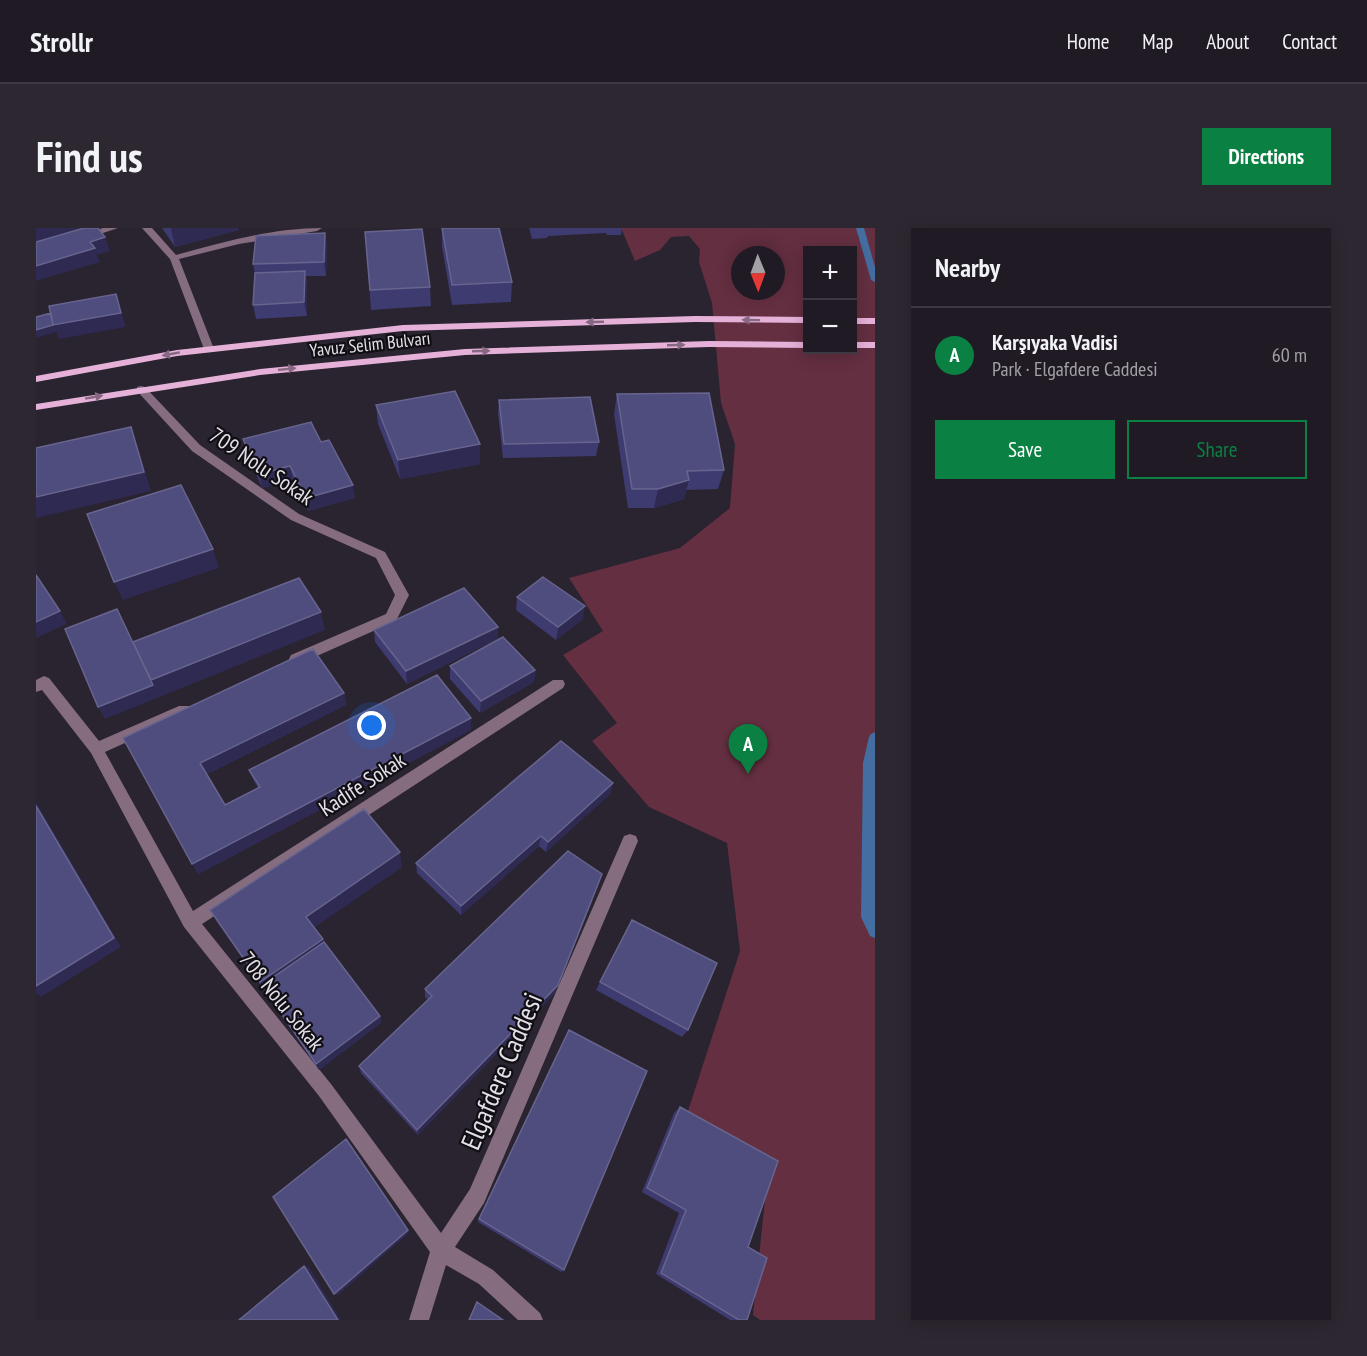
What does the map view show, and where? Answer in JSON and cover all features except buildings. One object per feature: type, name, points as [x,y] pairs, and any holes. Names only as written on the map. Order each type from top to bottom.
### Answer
[{"type":"main road","name":"Yavuz Selim Bulvarı","points":[[36,379],[177,353],[403,328],[695,319],[803,320]]},
{"type":"main road","points":[[857,321],[875,321]]},
{"type":"main road","name":"Yavuz Selim Bulvarı","points":[[36,406],[141,388],[260,372],[465,352],[709,344],[803,345]]},
{"type":"main road","points":[[857,345],[875,345]]},
{"type":"street","points":[[69,241],[113,228]]},
{"type":"street","points":[[147,228],[174,258],[209,349]]},
{"type":"street","points":[[174,258],[239,241],[317,228]]},
{"type":"street","name":"709 Nolu Sokak","points":[[141,388],[196,448],[295,517],[381,555],[402,595],[391,616],[282,666]]},
{"type":"street","name":"708 Nolu Sokak","points":[[36,686],[44,682],[96,749],[190,922],[325,1090],[441,1250],[486,1277],[533,1320]]},
{"type":"street","name":"Kadife Sokak","points":[[190,922],[558,684]]},
{"type":"street","points":[[96,749],[194,705]]},
{"type":"street","name":"Elgafdere Caddesi","points":[[419,1320],[441,1250],[477,1196],[630,841]]},
{"type":"shaded area","points":[[621,228],[875,228],[875,1320],[760,1320],[753,1315],[769,1161],[687,1114],[740,951],[727,843],[649,807],[592,741],[617,723],[563,655],[603,631],[569,578],[680,548],[730,508],[735,444],[721,403],[712,303],[699,262],[700,249],[689,236],[671,237],[660,250],[635,261]]},
{"type":"waterway","points":[[860,228],[875,280]]},
{"type":"waterway","points":[[875,737],[869,763],[868,841],[868,917],[875,932]]},
{"type":"place","name":"Karşıyaka Vadisi","points":[[748,774]]}]
